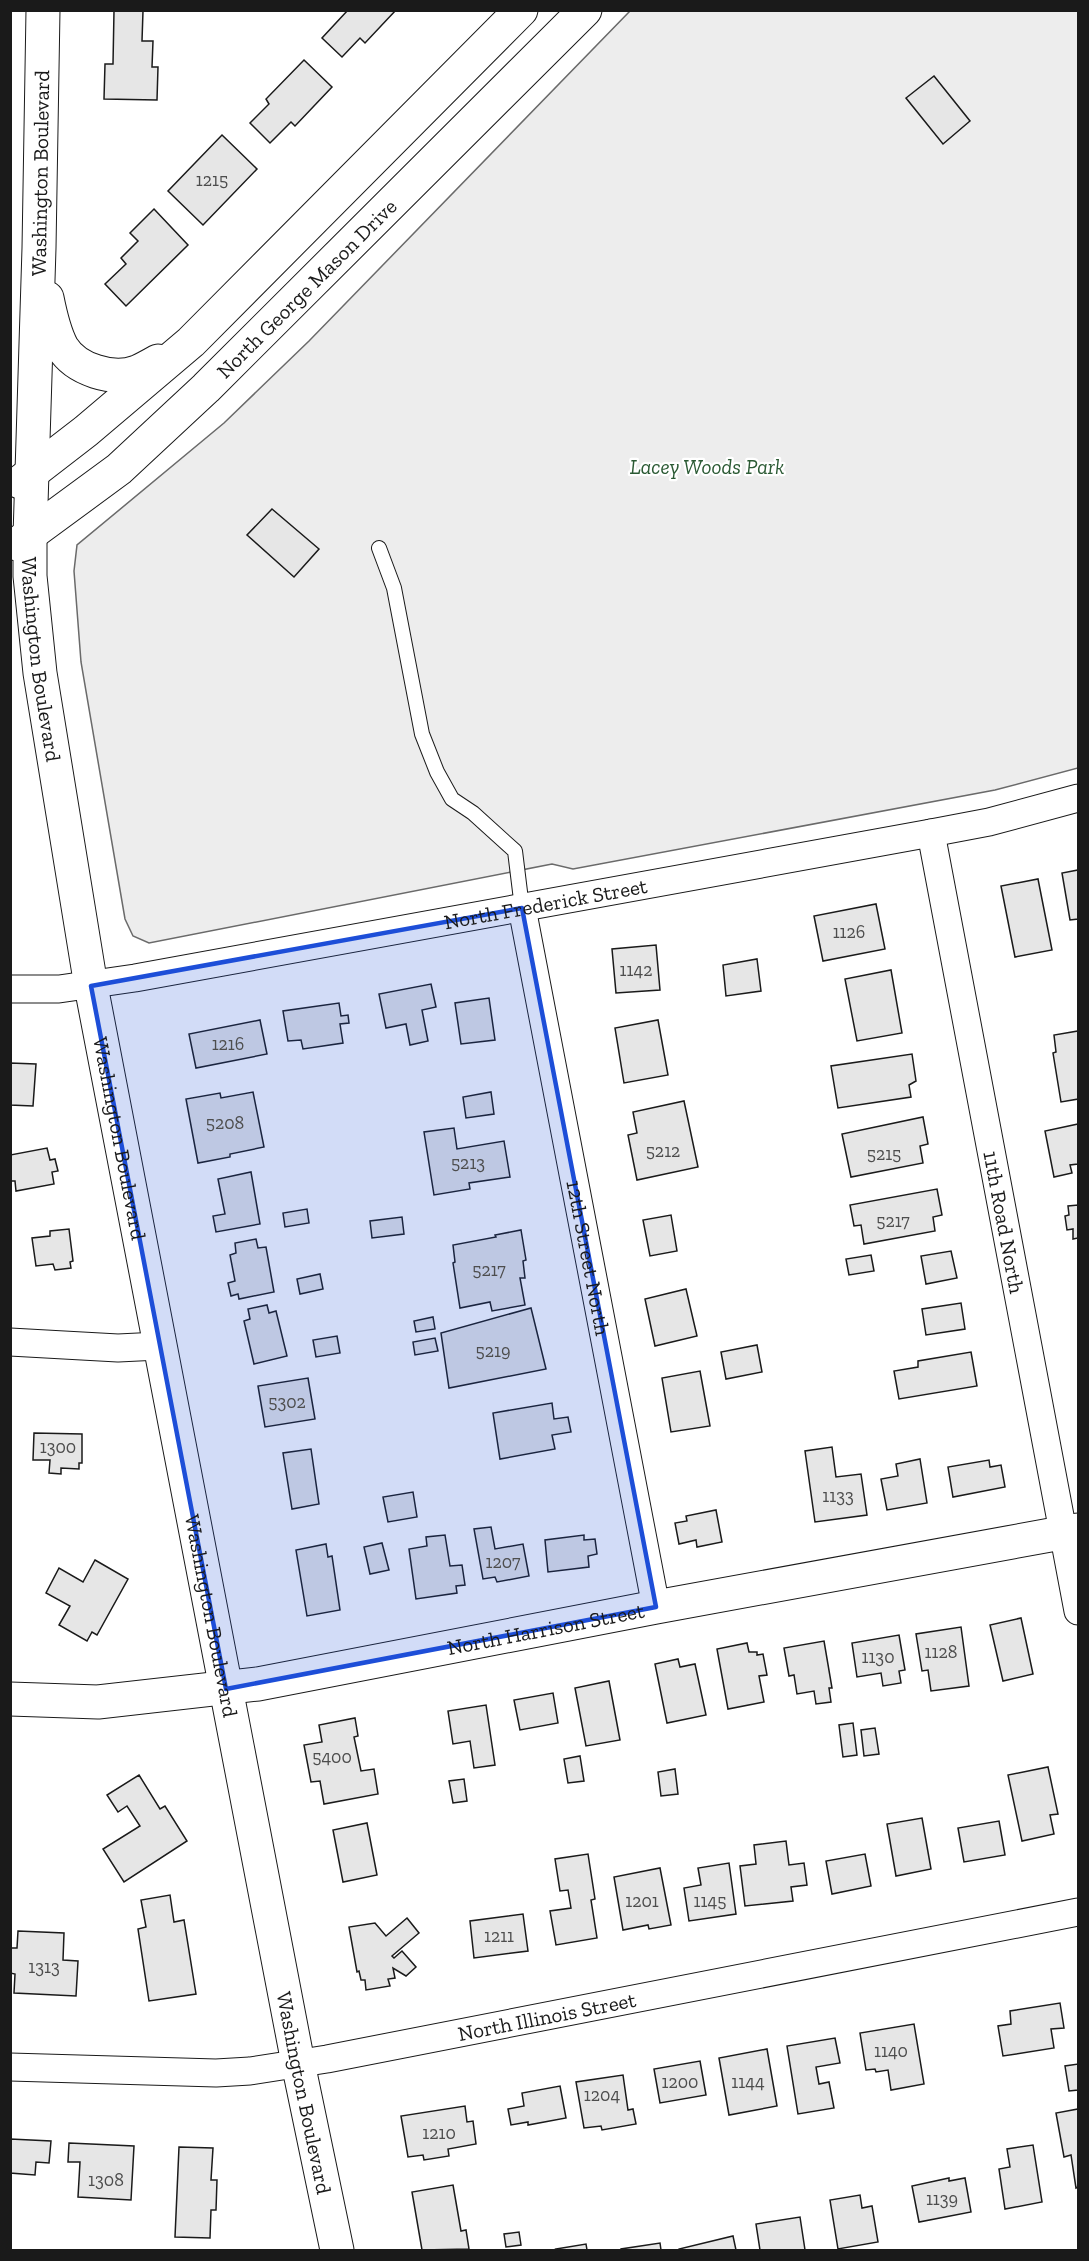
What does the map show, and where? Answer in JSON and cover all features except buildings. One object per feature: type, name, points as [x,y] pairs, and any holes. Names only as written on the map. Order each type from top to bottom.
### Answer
[{"type":"main road","name":"Washington Boulevard","points":[[43,10],[39,248],[21,481],[20,542],[30,576],[40,673],[91,986],[298,2063],[337,2250]]},
{"type":"main road","name":"North George Mason Drive","points":[[21,481],[86,431],[190,342],[521,10]]},
{"type":"main road","name":"North George Mason Drive","points":[[20,542],[119,469],[206,388],[585,10]]},
{"type":"main road","points":[[39,248],[48,303],[61,345],[73,359],[101,373],[115,375],[135,373],[190,342]]},
{"type":"main road","name":"North Harrison Street","points":[[10,1699],[98,1702],[274,1682],[1071,1531]]},
{"type":"street","name":"North Frederick Street","points":[[10,989],[46,990],[91,986],[989,822],[1078,798]]},
{"type":"street","name":"11th Road North","points":[[931,833],[1071,1531],[1078,1611]]},
{"type":"street","name":"12th Street North","points":[[522,908],[656,1608]]},
{"type":"street","points":[[10,1342],[118,1348],[159,1346]]},
{"type":"street","name":"North Illinois Street","points":[[10,2067],[216,2073],[250,2071],[1078,1912]]},
{"type":"lane","points":[[379,548],[394,588],[422,734],[437,772],[452,799],[473,813],[515,851],[522,908]]},
{"type":"highlighted area","points":[[522,908],[656,1607],[226,1689],[91,986]]},
{"type":"shaded area","name":"Lacey Woods Park","points":[[630,11],[1078,11],[1078,768],[995,790],[573,869],[552,864],[149,943],[133,936],[125,919],[81,662],[74,571],[77,545],[224,423],[309,341]]}]
